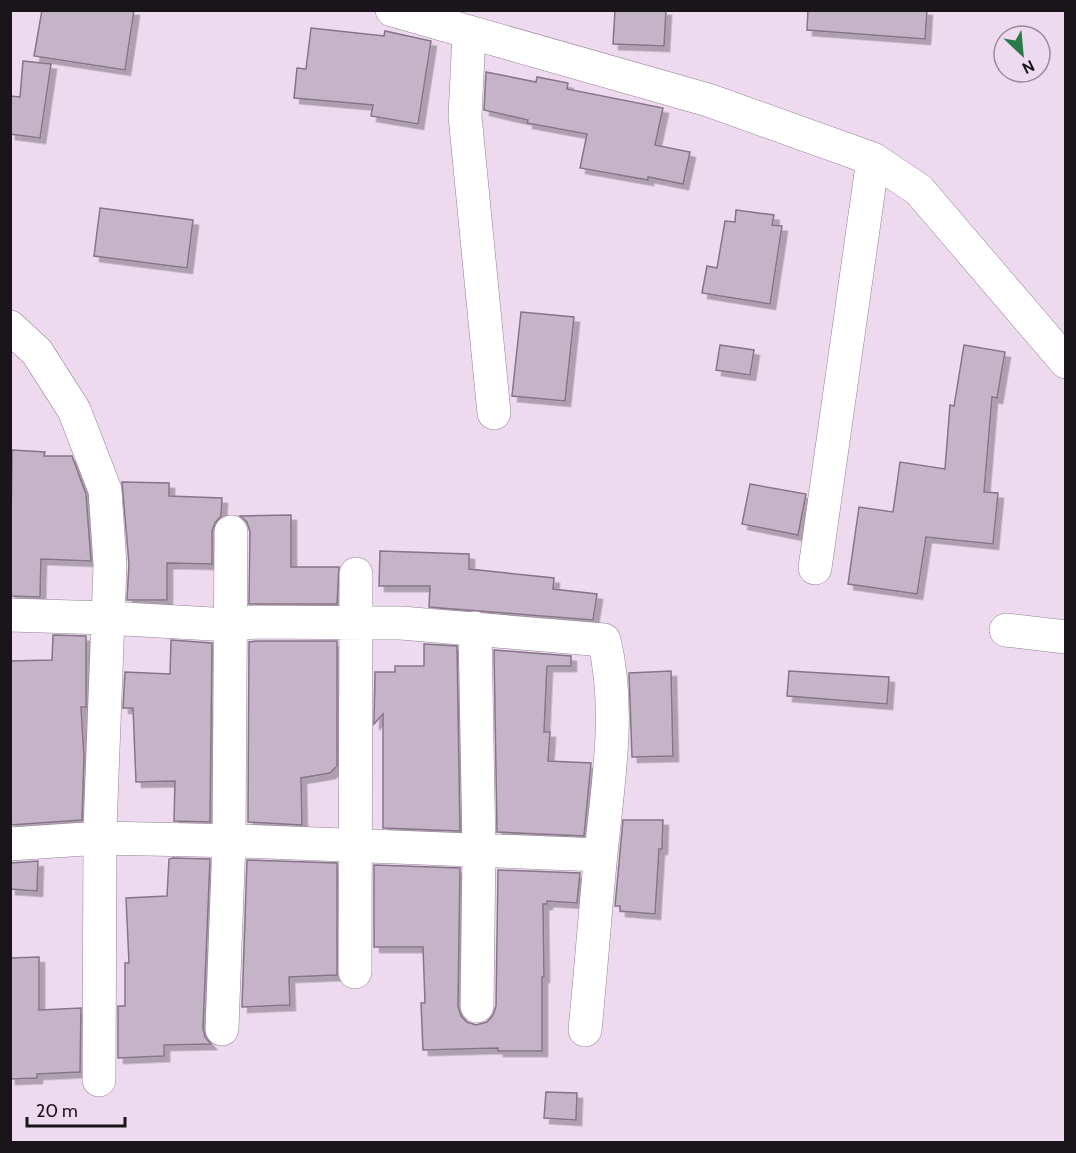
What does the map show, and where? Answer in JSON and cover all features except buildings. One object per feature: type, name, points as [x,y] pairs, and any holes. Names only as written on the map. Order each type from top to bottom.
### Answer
[{"type":"street","points":[[403,12],[469,33],[708,100],[873,159],[919,190],[1065,362]]},
{"type":"street","points":[[469,33],[465,116],[494,413]]},
{"type":"street","points":[[815,568],[873,159]]},
{"type":"street","points":[[10,327],[36,352],[74,410],[105,490],[110,565],[100,838],[99,1080]]},
{"type":"street","points":[[222,1029],[229,840],[231,532]]},
{"type":"street","points":[[355,972],[356,574]]},
{"type":"street","points":[[10,615],[230,625],[256,622],[401,623],[603,640],[610,664],[613,743],[585,1030]]},
{"type":"street","points":[[475,628],[479,851],[477,1006]]},
{"type":"street","points":[[1006,630],[1065,637]]},
{"type":"street","points":[[10,844],[100,838],[229,840],[601,855]]}]
